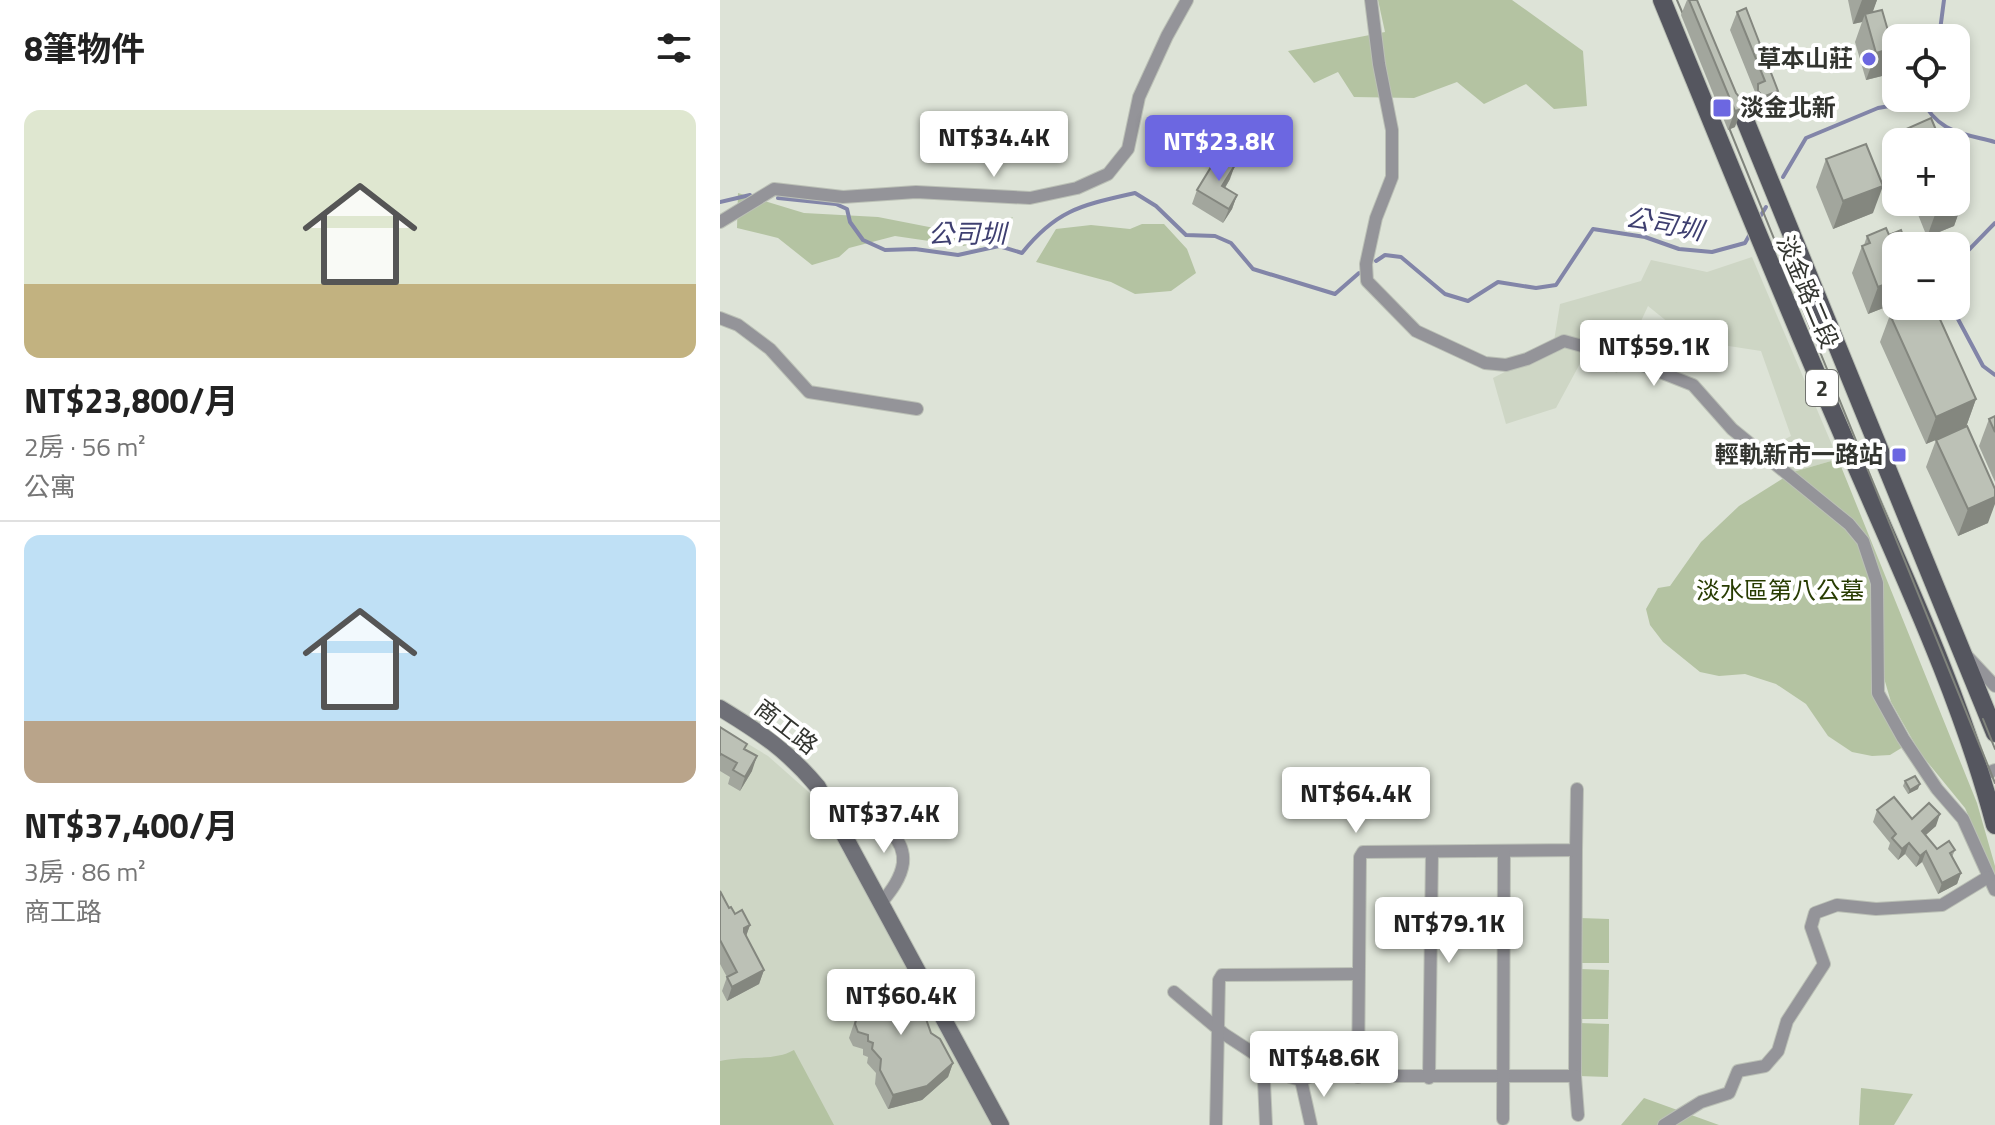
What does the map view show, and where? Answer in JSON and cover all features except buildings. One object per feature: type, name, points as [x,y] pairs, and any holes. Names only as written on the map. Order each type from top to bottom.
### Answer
[{"type":"main road","name":"淡金路二段","points":[[1662,0],[1786,305],[1988,773],[1995,825]]},
{"type":"main road","name":"淡金路二段","points":[[1745,120],[1995,733]]},
{"type":"street","points":[[720,222],[774,189],[843,197],[916,192],[1030,198],[1077,188],[1108,174],[1128,149],[1139,97],[1187,0]]},
{"type":"street","points":[[1371,0],[1392,130],[1392,177],[1376,218],[1366,264],[1367,281],[1416,331],[1485,363],[1506,365],[1527,359],[1564,341],[1622,357],[1693,385],[1732,429],[1849,524],[1863,541],[1877,583],[1878,693],[1937,789],[1963,819],[1995,890]]},
{"type":"street","points":[[720,318],[738,325],[770,349],[809,392],[917,409]]},
{"type":"street","points":[[1958,646],[1995,686]]},
{"type":"street","name":"商工路","points":[[720,708],[772,740],[797,762],[818,787],[1001,1125]]},
{"type":"street","points":[[1577,789],[1575,1076],[1578,1115]]},
{"type":"street","points":[[844,831],[862,824],[878,825],[892,833],[900,844],[903,862],[895,886],[882,902]]},
{"type":"street","points":[[1358,1077],[1361,854],[1365,851],[1576,850]]},
{"type":"street","points":[[1429,1078],[1432,852]]},
{"type":"street","points":[[1503,1119],[1504,852]]},
{"type":"street","points":[[1664,1125],[1701,1102],[1729,1093],[1738,1071],[1765,1066],[1778,1051],[1787,1021],[1824,964],[1811,927],[1815,913],[1837,905],[1876,909],[1942,905],[1988,877]]},
{"type":"street","points":[[1216,1125],[1219,980],[1227,974],[1358,974]]},
{"type":"street","points":[[1174,992],[1263,1060],[1290,1077],[1301,1080],[1312,1076],[1575,1076]]},
{"type":"street","points":[[1263,1060],[1266,1125]]},
{"type":"street","points":[[1301,1080],[1311,1125]]},
{"type":"shaded area","points":[[1752,257],[1838,459],[1793,472],[1774,445],[1791,436],[1761,351],[1690,340],[1648,306],[1617,373],[1583,358],[1556,408],[1506,424],[1493,378],[1553,347],[1560,304],[1641,281],[1651,260],[1707,272]]},
{"type":"shaded area","points":[[720,727],[768,756],[812,795],[998,1125],[720,1125]]},
{"type":"green space","points":[[1378,0],[1512,0],[1583,51],[1587,106],[1554,109],[1526,84],[1484,104],[1457,82],[1414,98],[1354,97],[1338,72],[1314,83],[1288,51],[1385,32]]},
{"type":"green space","points":[[738,193],[804,213],[878,217],[970,235],[1013,217],[1000,238],[963,246],[895,236],[849,248],[839,257],[812,265],[778,238],[737,228]]},
{"type":"green space","points":[[1142,224],[1164,224],[1187,249],[1196,273],[1171,291],[1135,294],[1111,282],[1036,262],[1056,229],[1091,225],[1130,229]]},
{"type":"green space","name":"淡水區第八公墓","points":[[1838,459],[1977,803],[1995,876],[1965,808],[1920,753],[1891,702],[1884,678],[1881,583],[1859,543],[1873,584],[1874,694],[1903,747],[1890,755],[1872,756],[1852,752],[1828,736],[1806,704],[1776,684],[1745,674],[1719,676],[1700,672],[1663,642],[1650,625],[1646,609],[1658,588],[1670,586],[1701,542],[1739,506],[1793,472]]},
{"type":"green space","points":[[1580,918],[1609,919],[1609,963],[1580,963]]},
{"type":"green space","points":[[1580,969],[1609,970],[1608,1019],[1579,1019]]},
{"type":"green space","points":[[1579,1023],[1609,1024],[1608,1077],[1578,1076]]},
{"type":"green space","points":[[794,1050],[834,1125],[720,1125],[720,1061],[777,1056]]},
{"type":"green space","points":[[1861,1088],[1913,1094],[1894,1125],[1859,1125]]},
{"type":"green space","points":[[1644,1098],[1719,1125],[1621,1125]]},
{"type":"waterway","name":"公司圳","points":[[1941,24],[1944,0]]},
{"type":"waterway","name":"公司圳","points":[[1783,177],[1806,138],[1882,107]]},
{"type":"waterway","name":"公司圳","points":[[1930,112],[1952,130],[1995,142]]},
{"type":"waterway","name":"公司圳","points":[[778,198],[836,204],[847,209],[850,222],[863,240],[885,250],[915,249],[958,255],[999,246],[1022,253],[1047,227],[1072,211],[1135,193],[1156,206],[1186,235],[1215,236],[1231,243],[1253,269],[1335,294],[1359,273]]},
{"type":"waterway","name":"公司圳","points":[[720,202],[750,195]]},
{"type":"waterway","name":"公司圳","points":[[1758,220],[1766,207]]},
{"type":"waterway","name":"公司圳","points":[[1970,249],[1995,223]]},
{"type":"waterway","name":"公司圳","points":[[1376,261],[1385,255],[1401,257],[1445,294],[1468,301],[1498,282],[1536,288],[1556,285],[1593,229],[1645,237],[1679,249],[1712,252],[1745,243],[1750,234]]},
{"type":"waterway","name":"公司圳","points":[[1958,320],[1983,366],[1995,375]]},
{"type":"tram line","points":[[1677,0],[1691,33]]},
{"type":"tram line","points":[[1721,108],[1995,783]]},
{"type":"tram line","points":[[1983,719],[1995,749]]},
{"type":"place","name":"草本山莊","points":[[1869,59]]},
{"type":"place","name":"淡金北新","points":[[1722,108]]},
{"type":"place","name":"輕軌新市一路站","points":[[1899,455]]}]
